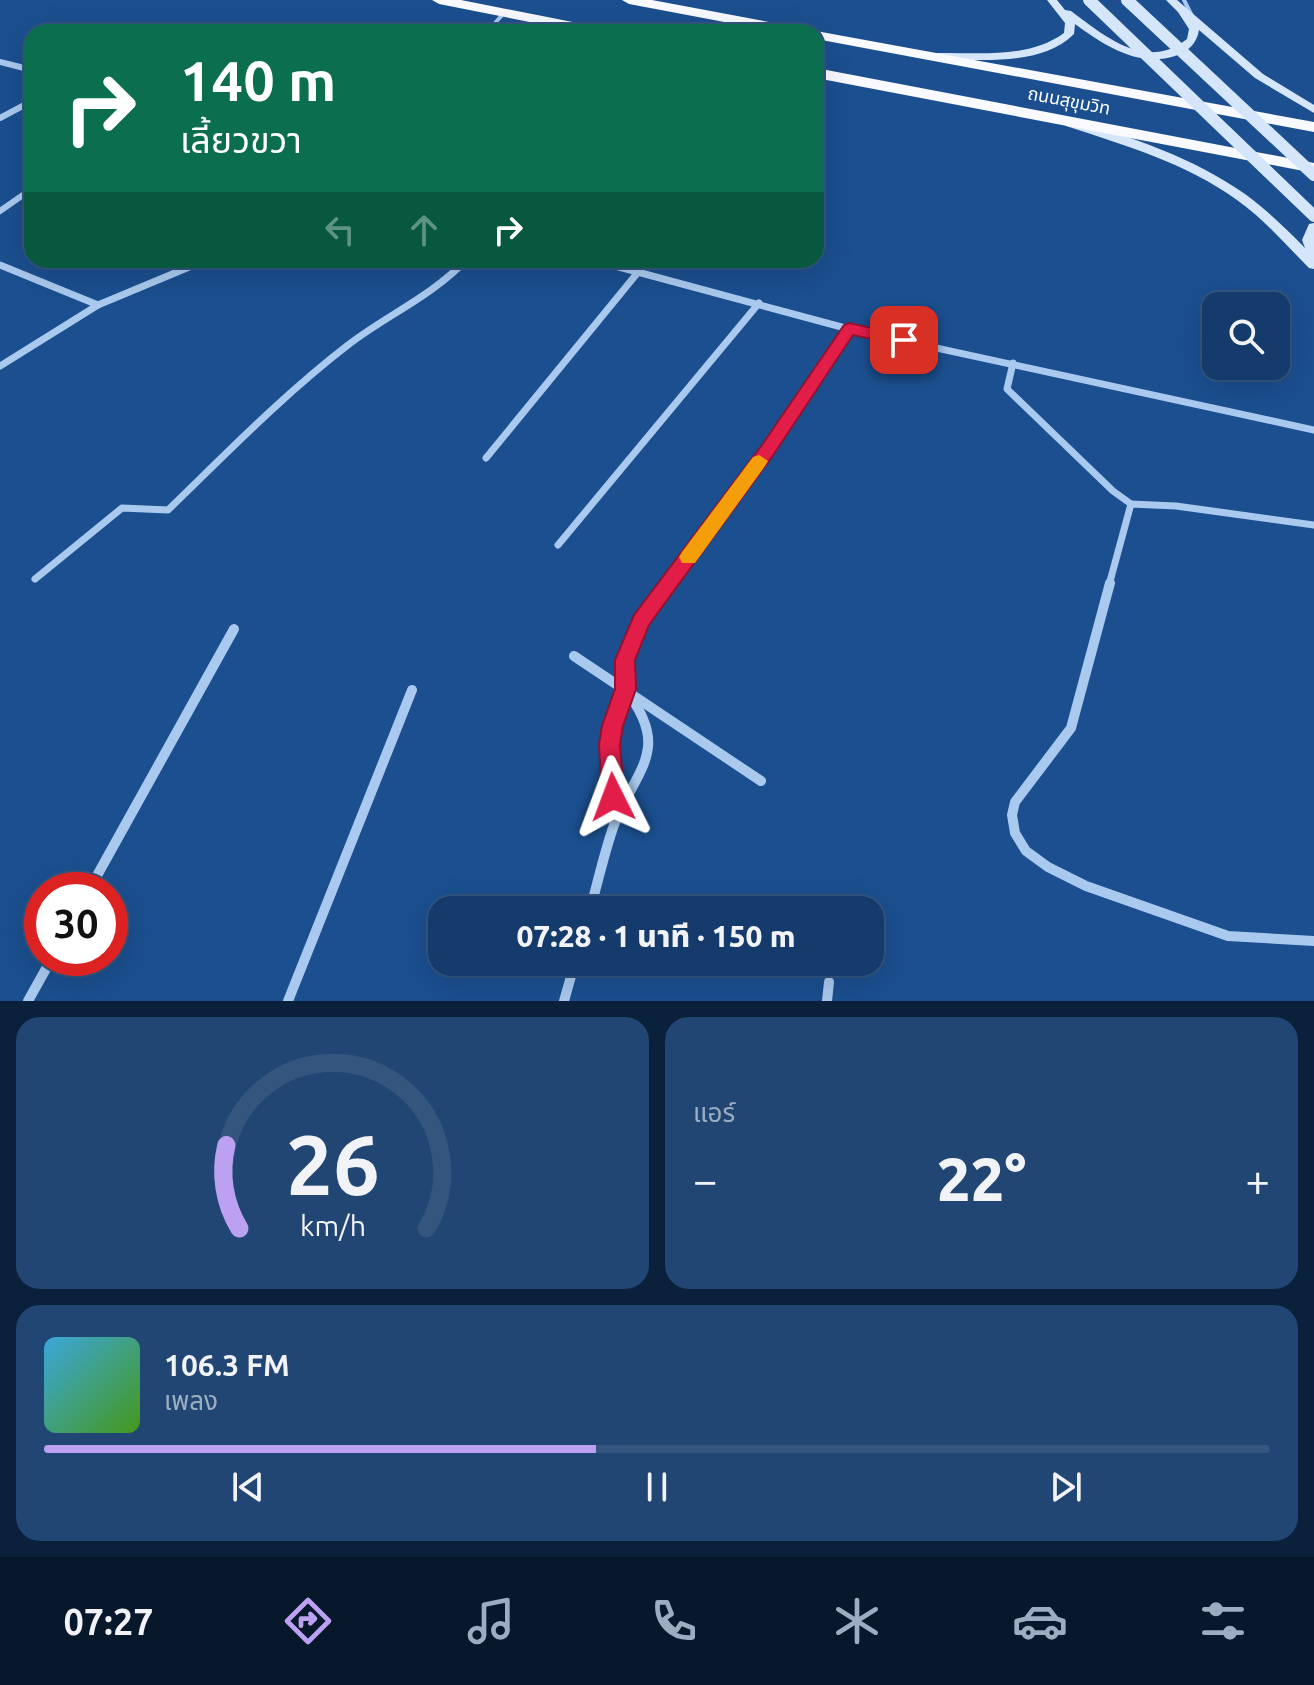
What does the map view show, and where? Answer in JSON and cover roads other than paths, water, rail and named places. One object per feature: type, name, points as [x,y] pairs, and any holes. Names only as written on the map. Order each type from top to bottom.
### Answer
[{"type":"highway","points":[[439,0],[561,24]]},
{"type":"highway","points":[[629,0],[758,24]]},
{"type":"highway","name":"ถนนสุขุมวิท","points":[[824,36],[1314,127]]},
{"type":"highway","name":"ถนนสุขุมวิท","points":[[824,75],[1314,168]]},
{"type":"main road","points":[[1052,0],[1111,44],[1152,56],[1177,52],[1192,40],[1194,29],[1184,6]]},
{"type":"main road","points":[[1089,0],[1314,216]]},
{"type":"main road","points":[[1127,0],[1314,175]]},
{"type":"main road","points":[[1171,0],[1184,6],[1195,21],[1259,76],[1314,110]]},
{"type":"main road","points":[[932,56],[1017,53],[1052,46],[1066,38],[1070,31],[1070,23],[1061,9]]},
{"type":"main road","points":[[1057,119],[1156,153],[1210,178],[1258,211],[1314,265]]},
{"type":"main road","points":[[1314,227],[1309,240],[1314,259]]},
{"type":"street","points":[[0,62],[24,68]]},
{"type":"street","points":[[0,118],[24,105]]},
{"type":"street","points":[[0,211],[23,195]]},
{"type":"street","points":[[0,265],[98,305]]},
{"type":"street","points":[[0,366],[98,305],[187,268]]},
{"type":"street","points":[[35,579],[122,508],[168,510],[229,449],[340,351],[382,320],[421,299],[460,268]]},
{"type":"street","points":[[626,268],[849,329],[1314,430]]},
{"type":"street","points":[[486,458],[639,271]]},
{"type":"street","points":[[558,545],[759,303]]},
{"type":"street","points":[[614,824],[610,744],[625,689],[625,660],[641,621],[768,450],[849,329]]},
{"type":"street","points":[[1013,363],[1007,389],[1103,482],[1131,504],[1216,511],[1314,525]]},
{"type":"street","points":[[1131,504],[1071,728],[1015,802],[1012,815],[1015,833],[1026,851],[1048,867],[1086,886],[1228,936],[1314,941]]},
{"type":"street","points":[[99,872],[234,629]]},
{"type":"street","points":[[574,656],[761,781]]},
{"type":"street","points":[[594,896],[614,824],[644,768],[647,753],[649,732],[644,715],[625,689]]},
{"type":"street","points":[[288,1001],[412,690]]},
{"type":"street","points":[[28,1001],[42,976]]},
{"type":"street","points":[[564,1001],[571,976]]},
{"type":"street","points":[[827,1001],[829,982]]},
{"type":"lane","points":[[494,24],[504,13]]}]
